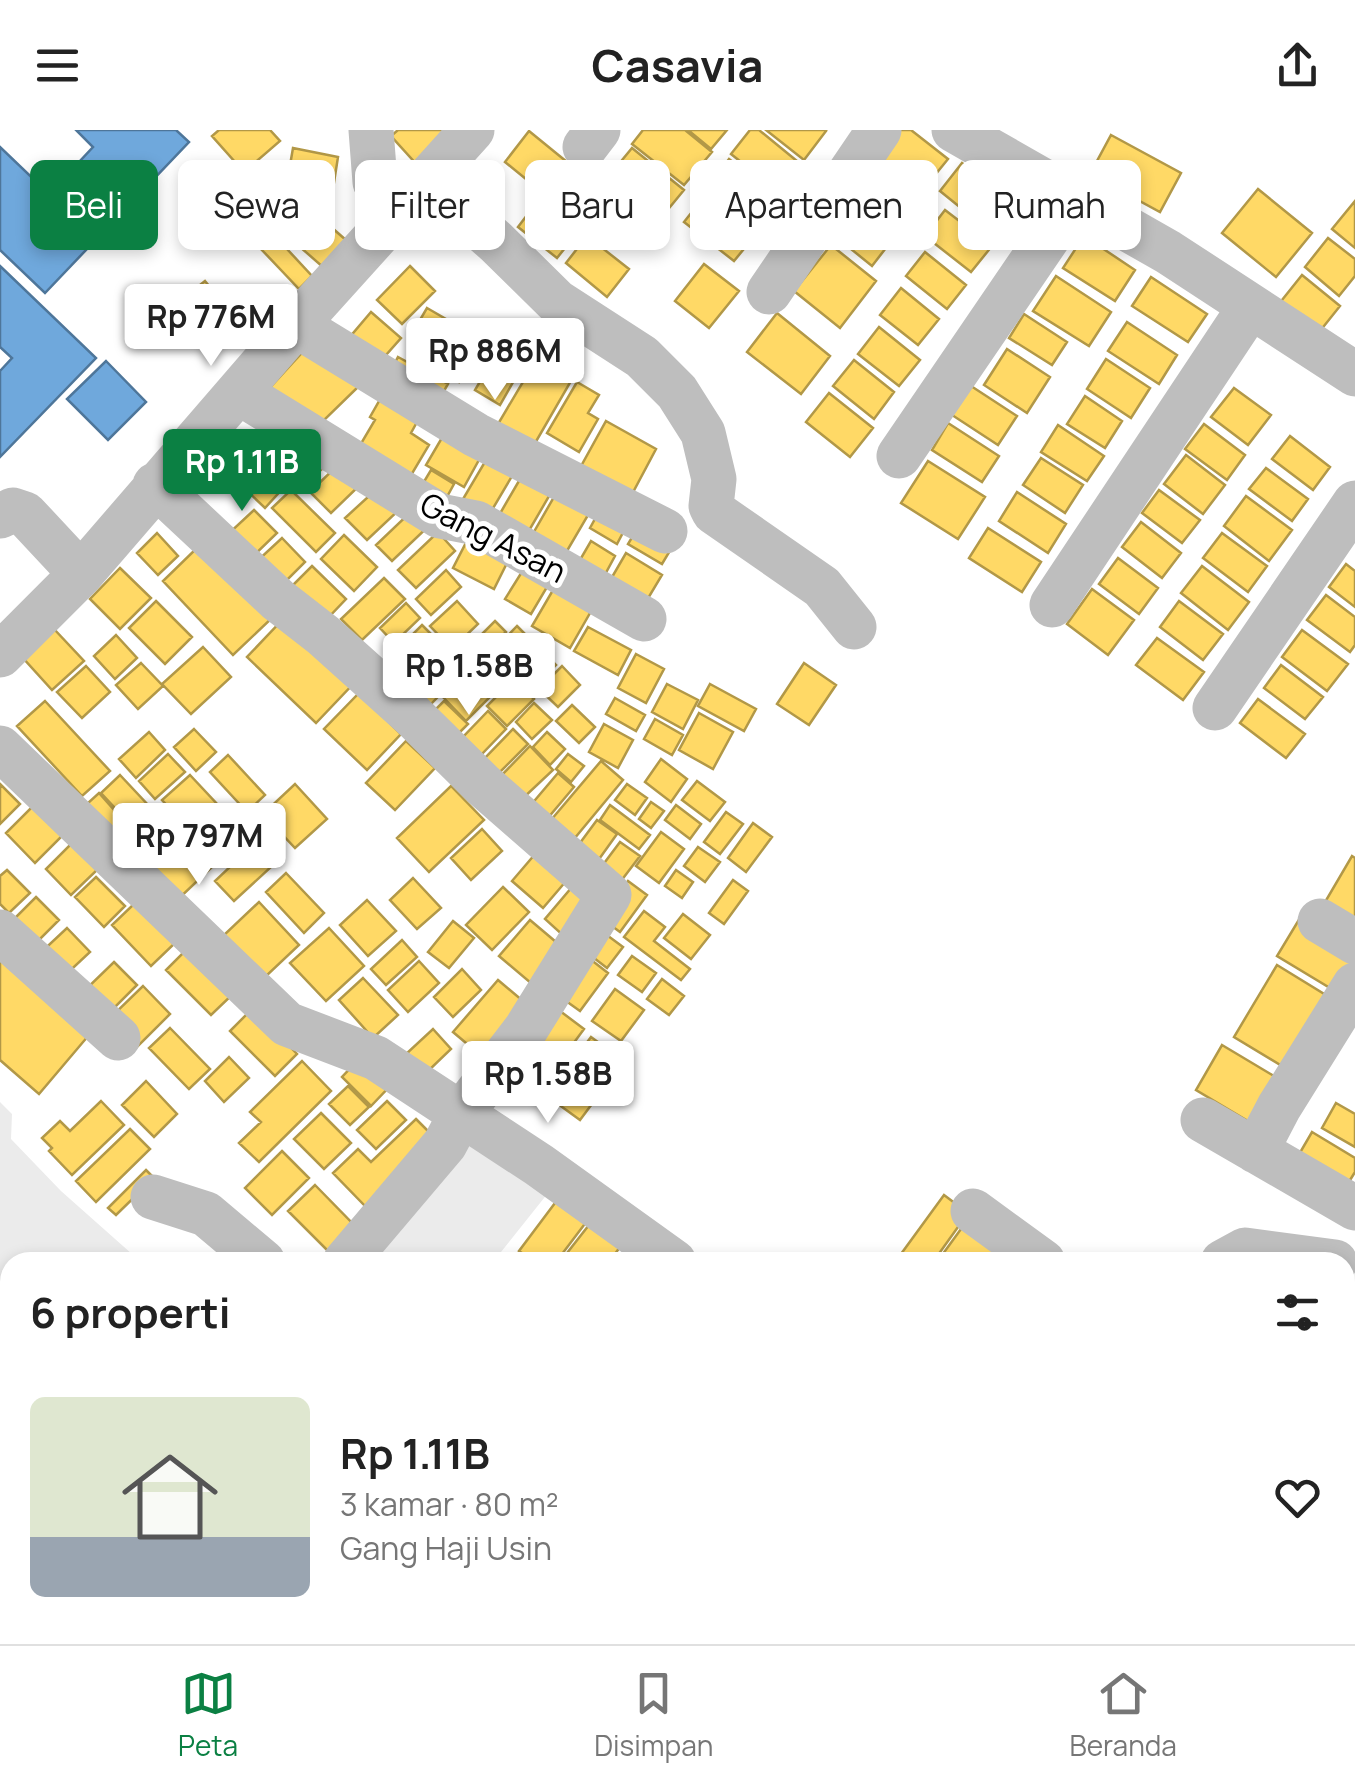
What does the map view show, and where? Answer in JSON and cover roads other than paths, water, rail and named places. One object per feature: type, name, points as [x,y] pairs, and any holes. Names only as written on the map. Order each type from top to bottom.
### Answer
[{"type":"street","points":[[371,130],[373,160]]},
{"type":"street","points":[[446,160],[472,130]]},
{"type":"street","points":[[769,292],[878,130]]},
{"type":"street","points":[[954,130],[1007,160]]},
{"type":"street","points":[[1141,236],[1355,374]]},
{"type":"street","points":[[0,655],[82,574],[155,485],[365,250]]},
{"type":"street","points":[[504,250],[557,302],[642,357],[677,392],[703,432],[714,478],[714,512],[822,586],[854,626]]},
{"type":"street","points":[[899,456],[1040,250]]},
{"type":"street","points":[[1052,605],[1250,307]]},
{"type":"street","points":[[296,325],[476,435],[665,531]]},
{"type":"street","name":"Gang Asan","points":[[240,394],[440,516],[476,523],[644,619]]},
{"type":"street","points":[[155,485],[609,895],[526,1029],[461,1114],[444,1144],[353,1252]]},
{"type":"street","points":[[1215,708],[1355,503]]},
{"type":"street","points":[[0,516],[13,510],[25,514],[82,574]]},
{"type":"street","points":[[0,748],[288,1024],[376,1058],[538,1165],[660,1252]]},
{"type":"street","points":[[0,932],[118,1038]]},
{"type":"street","points":[[1256,1151],[1355,985]]},
{"type":"street","points":[[1203,1120],[1355,1208]]},
{"type":"street","points":[[153,1197],[206,1214],[252,1252]]},
{"type":"street","points":[[973,1211],[1029,1252]]}]
